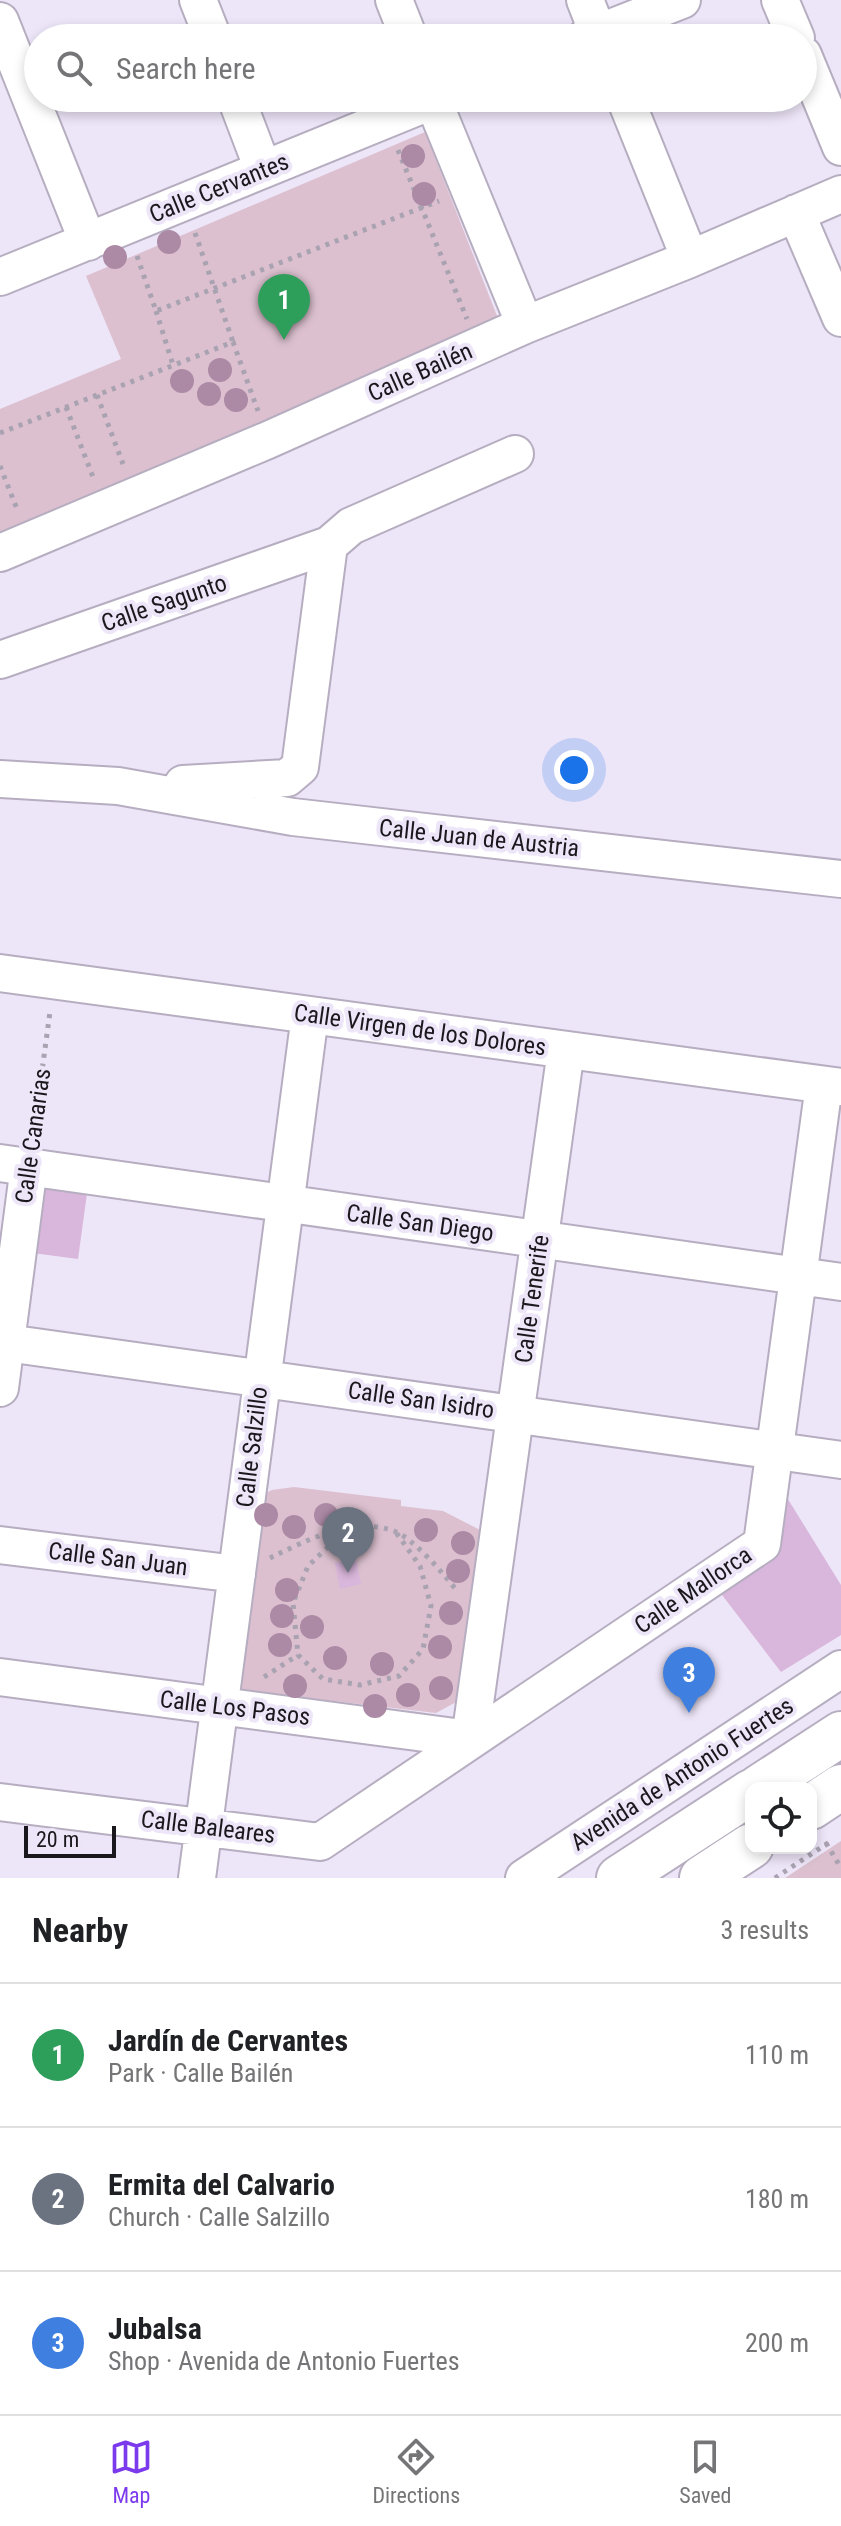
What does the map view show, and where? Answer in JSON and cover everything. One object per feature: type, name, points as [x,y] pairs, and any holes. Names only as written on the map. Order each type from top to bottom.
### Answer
[{"type":"main road","points":[[767,1782],[841,1734]]},
{"type":"main road","points":[[817,1803],[841,1787]]},
{"type":"main road","points":[[619,1878],[745,1796]]},
{"type":"main road","points":[[702,1878],[745,1850]]},
{"type":"street","points":[[198,0],[207,24]]},
{"type":"street","points":[[394,0],[403,24]]},
{"type":"street","points":[[585,0],[592,24]]},
{"type":"street","points":[[624,24],[682,0]]},
{"type":"street","points":[[780,0],[790,24]]},
{"type":"street","points":[[0,21],[24,81]]},
{"type":"street","points":[[817,89],[841,147]]},
{"type":"street","points":[[36,112],[88,242]]},
{"type":"street","points":[[241,112],[263,169]]},
{"type":"street","name":"Calle Cervantes","points":[[0,277],[403,112]]},
{"type":"street","points":[[440,112],[525,325]]},
{"type":"street","points":[[631,112],[690,259]]},
{"type":"street","name":"Calle Bailén","points":[[0,553],[268,440],[525,325],[841,194]]},
{"type":"street","points":[[796,213],[841,318]]},
{"type":"street","name":"Calle Sagunto","points":[[0,660],[329,545],[351,526],[515,454]]},
{"type":"street","name":"Calle Juan de Austria","points":[[0,779],[118,786],[287,778],[300,767],[329,545]]},
{"type":"street","name":"Calle Juan de Austria","points":[[118,786],[293,817],[841,879]]},
{"type":"street","name":"Calle Virgen de los Dolores","points":[[0,973],[833,1086]]},
{"type":"street","name":"Calle Salzillo","points":[[197,1878],[260,1377],[310,1015]]},
{"type":"street","name":"Calle Tenerife","points":[[470,1739],[566,1050]]},
{"type":"street","name":"Calle Mallorca","points":[[320,1842],[762,1544],[799,1277],[833,1086]]},
{"type":"street","name":"Calle San Diego","points":[[14,1164],[841,1282]]},
{"type":"street","name":"Calle Canarias","points":[[0,1388],[14,1164]]},
{"type":"street","name":"Calle San Isidro","points":[[3,1343],[841,1460]]},
{"type":"street","name":"Calle San Juan","points":[[0,1545],[237,1574]]},
{"type":"street","name":"Avenida de Antonio Fuertes","points":[[524,1878],[841,1669]]},
{"type":"street","name":"Calle Los Pasos","points":[[0,1677],[470,1739]]},
{"type":"street","name":"Calle Baleares","points":[[0,1802],[320,1842]]},
{"type":"path","points":[[386,119],[477,346]]},
{"type":"path","points":[[156,311],[469,188]]},
{"type":"path","points":[[184,202],[268,440]]},
{"type":"path","points":[[126,226],[173,365]]},
{"type":"path","points":[[0,433],[233,342]]},
{"type":"path","points":[[97,395],[123,464]]},
{"type":"path","points":[[66,407],[93,477]]},
{"type":"path","points":[[0,466],[17,509]]},
{"type":"path","name":"Calle Canarias","points":[[14,1164],[55,979]]},
{"type":"path","points":[[237,1574],[298,1544],[350,1526],[395,1531],[436,1564],[470,1607],[484,1639]]},
{"type":"path","points":[[350,1526],[308,1566],[293,1603],[298,1655],[323,1679],[360,1685],[399,1676],[423,1649],[431,1606],[420,1566],[395,1531]]},
{"type":"path","points":[[775,1878],[841,1834]]},
{"type":"path","points":[[837,1878],[841,1870]]},
{"type":"shaded area","points":[[425,132],[499,321],[0,539],[0,409],[121,359],[86,276]]},
{"type":"shaded area","points":[[294,1487],[401,1500],[401,1506],[443,1511],[486,1533],[458,1701],[436,1713],[239,1690],[262,1495],[272,1490]]},
{"type":"shaded area","points":[[841,1841],[841,1878],[785,1878]]},
{"type":"building","points":[[53,1181],[88,1186],[78,1259],[33,1253],[40,1192]]},
{"type":"building","points":[[786,1496],[841,1585],[841,1635],[781,1672],[719,1591]]},
{"type":"building","points":[[356,1559],[361,1584],[340,1589],[335,1563]]},
{"type":"place","name":"Jardín de Cervantes","points":[[284,340]]},
{"type":"place","name":"Ermita del Calvario","points":[[348,1573]]},
{"type":"place","name":"Jubalsa","points":[[689,1713]]}]
